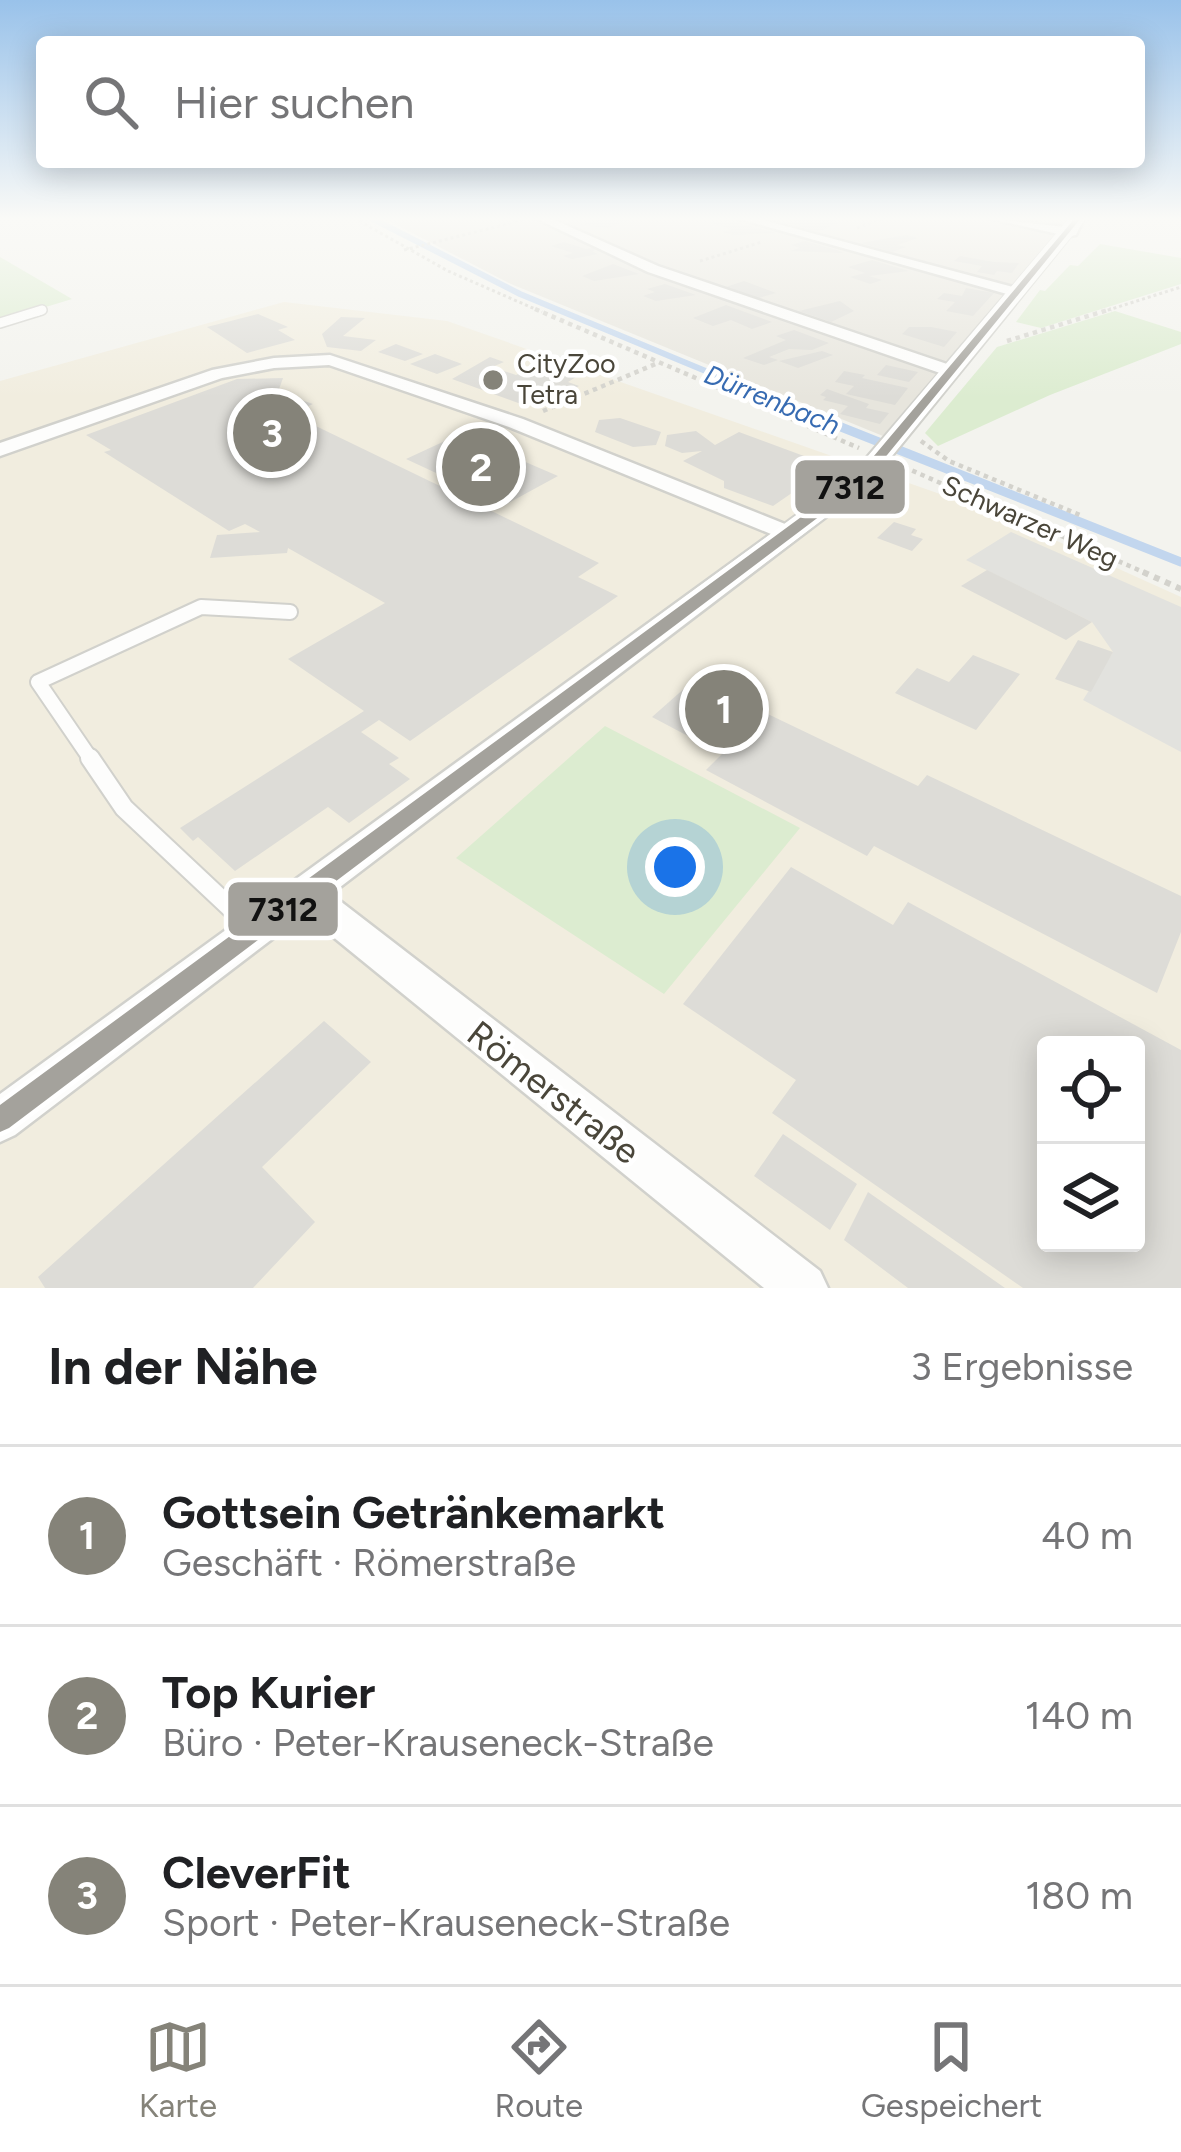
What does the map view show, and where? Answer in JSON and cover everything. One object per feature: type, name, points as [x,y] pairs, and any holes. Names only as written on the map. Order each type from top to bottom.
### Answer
[{"type":"street","points":[[679,278],[953,372]]},
{"type":"street","points":[[965,278],[1016,292]]},
{"type":"street","points":[[0,1120],[861,479],[1028,278]]},
{"type":"street","points":[[0,450],[218,374],[308,359],[353,365],[516,423],[788,533]]},
{"type":"street","name":"Römerstraße","points":[[306,895],[803,1288]]},
{"type":"lane","points":[[0,322],[42,310]]},
{"type":"lane","points":[[256,932],[124,808],[38,682],[201,607],[290,612]]},
{"type":"path","name":"Schwarzer Weg","points":[[468,278],[661,362],[892,445],[1181,589]]},
{"type":"path","points":[[979,341],[995,345],[1181,287]]},
{"type":"path","points":[[516,423],[661,362]]},
{"type":"path","points":[[892,445],[917,439],[949,461],[1080,515]]},
{"type":"shaded area","points":[[500,278],[1023,278],[883,436]]},
{"type":"shaded area","points":[[284,302],[447,321],[997,514],[1181,597],[1181,1288],[0,1288],[0,381]]},
{"type":"shaded area","points":[[1011,532],[1181,607],[1181,752],[1083,700],[1113,652],[1092,622],[966,560]]},
{"type":"green space","points":[[0,278],[36,278],[72,299],[0,321]]},
{"type":"green space","points":[[1057,278],[1181,278],[1181,284],[1041,328],[1016,322],[1040,290],[1045,291]]},
{"type":"green space","points":[[1115,311],[1181,332],[1181,344],[1050,395],[938,446],[925,433],[997,347]]},
{"type":"green space","points":[[605,726],[800,828],[664,994],[456,858]]},
{"type":"building","points":[[853,278],[882,280],[870,284]]},
{"type":"building","points":[[744,281],[776,293],[759,298],[726,287]]},
{"type":"building","points":[[665,284],[696,295],[656,301],[643,296],[655,292],[647,289]]},
{"type":"building","points":[[966,288],[994,293],[973,316],[946,311],[955,302],[937,299],[944,293],[962,296]]},
{"type":"building","points":[[840,301],[854,311],[831,322],[799,311]]},
{"type":"building","points":[[726,305],[772,322],[752,329],[731,320],[713,326],[693,318]]},
{"type":"building","points":[[258,314],[288,327],[278,330],[295,340],[247,353],[207,327]]},
{"type":"building","points":[[341,317],[365,318],[343,336],[376,340],[361,351],[327,347],[322,334]]},
{"type":"building","points":[[909,327],[957,332],[944,347],[902,334]]},
{"type":"building","points":[[794,330],[829,343],[812,350],[789,349],[769,357],[778,360],[764,365],[743,358],[786,340],[776,336]]},
{"type":"building","points":[[396,344],[423,354],[405,361],[378,352]]},
{"type":"building","points":[[822,351],[833,355],[798,368],[779,361]]},
{"type":"building","points":[[435,354],[462,364],[437,374],[410,364]]},
{"type":"building","points":[[490,357],[504,362],[492,367],[516,375],[530,369],[550,373],[559,368],[579,375],[568,382],[579,386],[569,391],[550,389],[521,404],[452,379]]},
{"type":"building","points":[[886,365],[918,372],[909,382],[877,375]]},
{"type":"building","points":[[844,371],[908,388],[895,405],[846,394],[854,386],[835,382]]},
{"type":"building","points":[[283,378],[278,392],[313,404],[291,414],[599,563],[578,577],[618,596],[410,741],[379,720],[361,732],[399,758],[389,764],[410,779],[349,823],[328,807],[235,871],[198,837],[193,841],[180,828],[364,711],[288,659],[385,603],[288,548],[287,553],[210,558],[217,535],[260,532],[245,524],[229,531],[104,452],[111,450],[86,435],[237,379]]},
{"type":"building","points":[[827,389],[869,404],[866,408],[889,413],[880,424],[840,414],[848,406],[823,400],[826,397],[820,395]]},
{"type":"building","points":[[620,418],[661,432],[656,445],[633,447],[595,432],[599,420]]},
{"type":"building","points":[[696,431],[715,445],[739,432],[831,466],[773,506],[724,488],[724,481],[683,461],[702,451],[682,453],[665,446],[667,435]]},
{"type":"building","points":[[460,434],[558,476],[505,505],[406,459]]},
{"type":"building","points":[[894,522],[916,529],[911,535],[923,539],[912,551],[877,538]]},
{"type":"building","points":[[987,570],[1092,622],[1066,640],[961,586]]},
{"type":"building","points":[[1078,640],[1113,652],[1091,692],[1055,679]]},
{"type":"building","points":[[973,655],[1020,674],[976,730],[895,693],[917,668],[949,682]]},
{"type":"building","points":[[695,679],[918,786],[927,775],[1181,896],[1181,932],[1157,993],[874,846],[867,856],[706,770],[722,754],[652,717]]},
{"type":"building","points":[[791,867],[893,925],[908,902],[1181,1050],[1181,1288],[1023,1288],[772,1113],[796,1080],[683,1004]]},
{"type":"building","points":[[324,1021],[371,1062],[262,1167],[315,1222],[253,1288],[45,1288],[38,1277]]},
{"type":"building","points":[[783,1134],[857,1184],[830,1230],[754,1176]]},
{"type":"building","points":[[868,1192],[1005,1288],[908,1288],[844,1240]]},
{"type":"waterway","name":"Dürrenbach","points":[[489,278],[843,428]]},
{"type":"waterway","name":"Dürrenbach","points":[[836,425],[1181,562]]},
{"type":"transit line","name":"7312","points":[[0,1120],[861,479],[1028,278]]},
{"type":"place","name":"CityZoo Tetra","points":[[493,380]]},
{"type":"place","name":"CleverFit","points":[[272,433]]},
{"type":"place","name":"Top Kurier","points":[[481,467]]},
{"type":"place","name":"Gottsein Getränkemarkt","points":[[724,709]]}]
